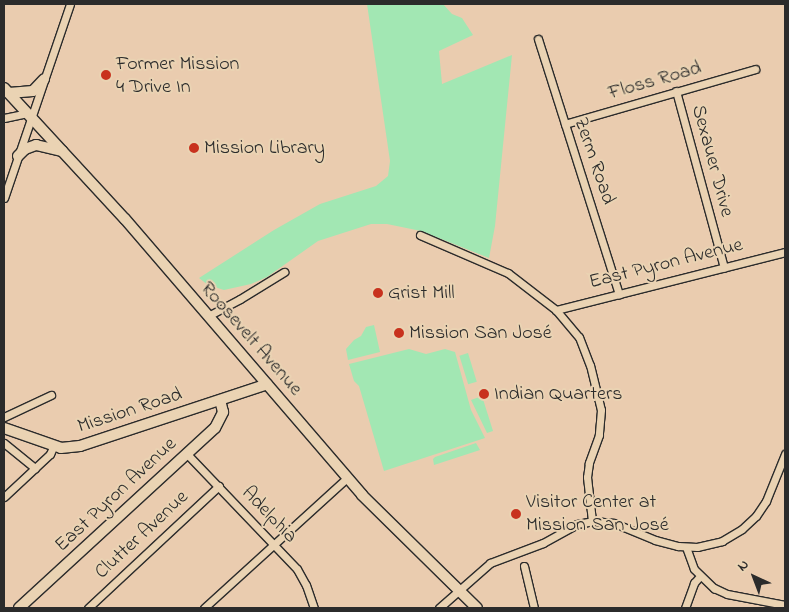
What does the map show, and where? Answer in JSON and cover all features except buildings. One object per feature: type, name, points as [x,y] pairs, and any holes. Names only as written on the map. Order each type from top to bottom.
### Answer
[{"type":"main road","points":[[6,90],[33,91],[44,79]]},
{"type":"main road","name":"Roosevelt Avenue","points":[[6,90],[125,219],[347,478],[381,514],[478,608]]},
{"type":"main road","points":[[18,156],[25,149],[36,145],[63,151]]},
{"type":"main road","name":"Mission Road","points":[[4,428],[54,445],[69,448],[267,384]]},
{"type":"main road","name":"East Pyron Avenue","points":[[19,608],[187,454],[221,420],[223,412],[220,400]]},
{"type":"street","points":[[4,198],[30,115],[70,4]]},
{"type":"street","name":"Zerm Road","points":[[538,39],[598,225],[618,294]]},
{"type":"street","name":"Floss Road","points":[[564,124],[755,69]]},
{"type":"street","name":"Sexauer Drive","points":[[676,91],[724,268]]},
{"type":"street","points":[[4,118],[30,115]]},
{"type":"street","points":[[420,235],[508,274],[556,310],[575,332],[583,346],[599,402],[600,426],[587,477],[592,521]]},
{"type":"street","name":"East Pyron Avenue","points":[[556,310],[785,252]]},
{"type":"street","points":[[208,316],[284,272]]},
{"type":"street","points":[[4,417],[51,396]]},
{"type":"street","points":[[4,443],[35,468]]},
{"type":"street","points":[[4,497],[50,454],[54,445]]},
{"type":"street","name":"Adelphia","points":[[187,454],[274,544],[302,578],[314,608]]},
{"type":"street","points":[[439,608],[490,563],[537,546],[569,527],[592,521],[614,522],[662,543],[686,547],[722,541],[750,523],[766,501],[785,454]]},
{"type":"street","points":[[204,608],[347,478]]},
{"type":"street","name":"Clutter Avenue","points":[[88,608],[219,486]]},
{"type":"street","points":[[686,547],[691,564],[700,576],[714,588],[727,594],[785,605]]},
{"type":"street","points":[[524,566],[534,608]]},
{"type":"street","points":[[685,608],[694,583],[700,576]]},
{"type":"green space","points":[[367,4],[443,4],[452,14],[462,18],[473,35],[439,51],[442,84],[512,55],[495,226],[489,258],[421,231],[387,224],[371,224],[318,241],[267,277],[251,284],[224,290],[208,285],[199,278],[274,230],[320,204],[376,186],[388,176],[390,161]]},
{"type":"green space","points":[[374,325],[380,352],[348,360],[346,349],[354,340],[361,336],[366,327]]},
{"type":"green space","points":[[409,349],[426,354],[445,349],[455,352],[471,410],[485,438],[384,471],[359,386],[354,381],[349,364]]},
{"type":"green space","points":[[468,353],[477,382],[468,384],[459,356]]},
{"type":"green space","points":[[482,396],[493,431],[487,433],[471,400]]},
{"type":"green space","points":[[476,443],[480,450],[434,465],[433,459],[435,457]]},
{"type":"place","name":"Former Mission 4 Drive In","points":[[106,75]]},
{"type":"place","name":"Mission Library","points":[[194,148]]},
{"type":"place","name":"Grist Mill","points":[[378,293]]},
{"type":"place","name":"Mission San José","points":[[399,333]]},
{"type":"place","name":"Indian Quarters","points":[[484,394]]},
{"type":"place","name":"Visitor Center at Mission San José","points":[[516,514]]}]
